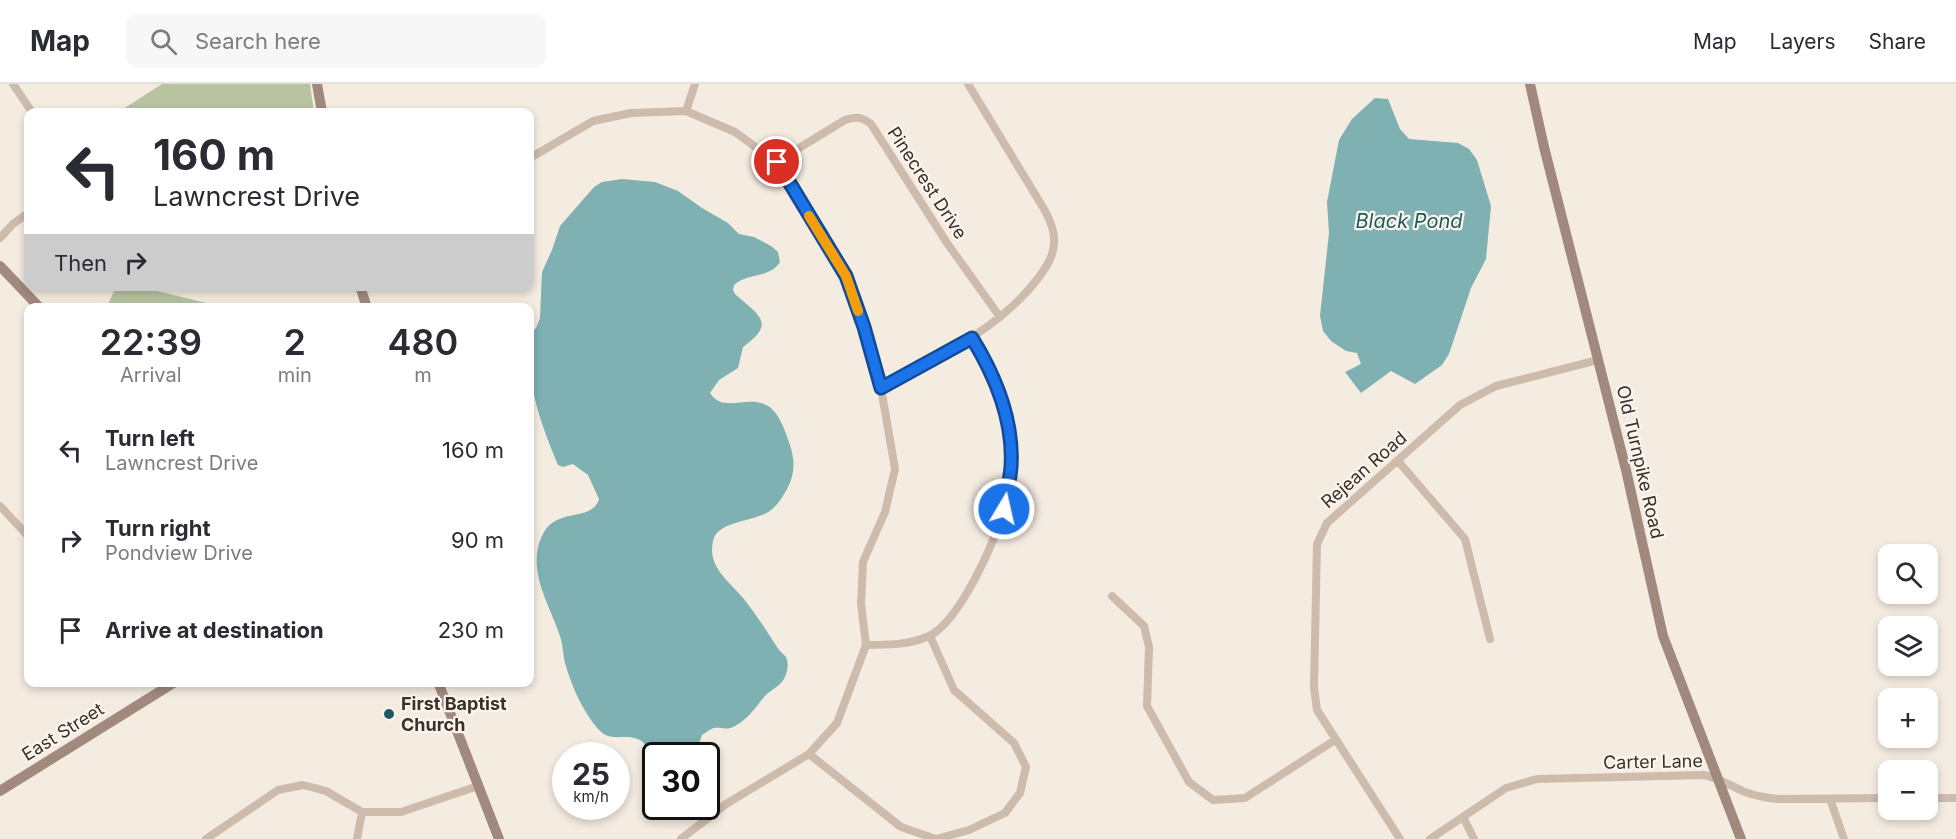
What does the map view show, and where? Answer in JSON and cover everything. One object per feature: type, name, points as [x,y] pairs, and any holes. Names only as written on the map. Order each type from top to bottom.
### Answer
[{"type":"main road","points":[[317,84],[321,108]]},
{"type":"main road","name":"Old Turnpike Road","points":[[1530,84],[1626,470],[1663,636],[1741,839]]},
{"type":"main road","points":[[0,266],[35,303]]},
{"type":"main road","name":"East Street","points":[[0,791],[167,687]]},
{"type":"main road","points":[[440,687],[499,839]]},
{"type":"street","points":[[13,84],[29,108]]},
{"type":"street","points":[[686,111],[690,95],[696,84]]},
{"type":"street","points":[[881,388],[972,338],[1024,297],[1048,266],[1055,240],[1051,224],[968,84]]},
{"type":"street","points":[[534,156],[592,121],[631,113],[686,111],[735,132],[777,162],[846,276],[864,327],[881,388],[895,469],[885,512],[863,562],[861,604],[866,645],[837,723],[809,754],[726,804],[681,839]]},
{"type":"street","name":"Pinecrest Drive","points":[[777,162],[845,120],[856,117],[864,119],[871,124],[947,243],[1000,317]]},
{"type":"street","points":[[0,238],[24,216]]},
{"type":"street","points":[[866,645],[893,645],[930,636],[958,610],[982,566],[1004,509],[1011,467],[1010,434],[1002,399],[991,370],[972,338]]},
{"type":"street","name":"Rejean Road","points":[[1400,839],[1317,710],[1314,687],[1317,544],[1327,523],[1460,405],[1496,386],[1598,360]]},
{"type":"street","points":[[1398,461],[1465,540],[1490,639]]},
{"type":"street","points":[[0,506],[24,532]]},
{"type":"street","points":[[1112,596],[1144,626],[1149,647],[1147,706],[1189,782],[1213,800],[1245,798],[1335,740]]},
{"type":"street","points":[[809,754],[901,827],[936,839],[969,830],[1005,813],[1020,793],[1026,767],[1014,743],[954,690],[930,636]]},
{"type":"street","name":"Carter Lane","points":[[1430,839],[1506,788],[1537,779],[1704,775],[1760,797],[1778,799],[1878,798]]},
{"type":"street","points":[[206,839],[278,790],[303,785],[326,791],[362,812],[401,812],[478,786]]},
{"type":"street","points":[[1938,798],[1956,798]]},
{"type":"street","points":[[1830,799],[1844,839]]},
{"type":"street","points":[[357,839],[362,812]]},
{"type":"street","points":[[1463,817],[1474,839]]},
{"type":"green space","points":[[162,84],[310,84],[313,108],[125,108]]},
{"type":"green space","points":[[114,291],[157,291],[207,303],[109,303]]},
{"type":"water","name":"Black Pond","points":[[1375,98],[1388,99],[1400,129],[1409,139],[1458,143],[1469,149],[1477,160],[1491,206],[1486,259],[1471,288],[1449,354],[1442,365],[1415,384],[1391,371],[1361,393],[1345,372],[1361,364],[1357,353],[1346,351],[1331,341],[1323,331],[1320,316],[1329,233],[1327,202],[1339,140],[1352,119]]},
{"type":"water","points":[[622,179],[655,182],[678,191],[728,223],[739,234],[754,237],[771,246],[778,252],[780,262],[770,271],[746,278],[734,285],[735,294],[757,314],[762,325],[753,339],[743,347],[738,368],[719,380],[710,393],[722,402],[760,403],[772,409],[779,418],[792,451],[793,473],[790,484],[776,506],[765,514],[722,529],[716,534],[712,550],[720,573],[761,622],[786,657],[788,666],[780,684],[767,694],[740,723],[729,728],[709,730],[702,735],[700,742],[642,742],[629,737],[608,736],[598,729],[582,706],[574,689],[565,663],[560,636],[538,574],[538,549],[548,527],[564,517],[589,511],[599,499],[588,475],[573,464],[563,467],[558,465],[534,394],[534,330],[540,318],[542,272],[560,226],[594,187],[602,182]]},
{"type":"slow traffic","points":[[809,216],[846,276],[858,311]]},
{"type":"place","name":"First Baptist Church","points":[[389,714]]},
{"type":"route","points":[[777,162],[846,276],[864,327],[881,388],[972,338],[998,387],[1010,434],[1011,467],[1004,509]]}]
